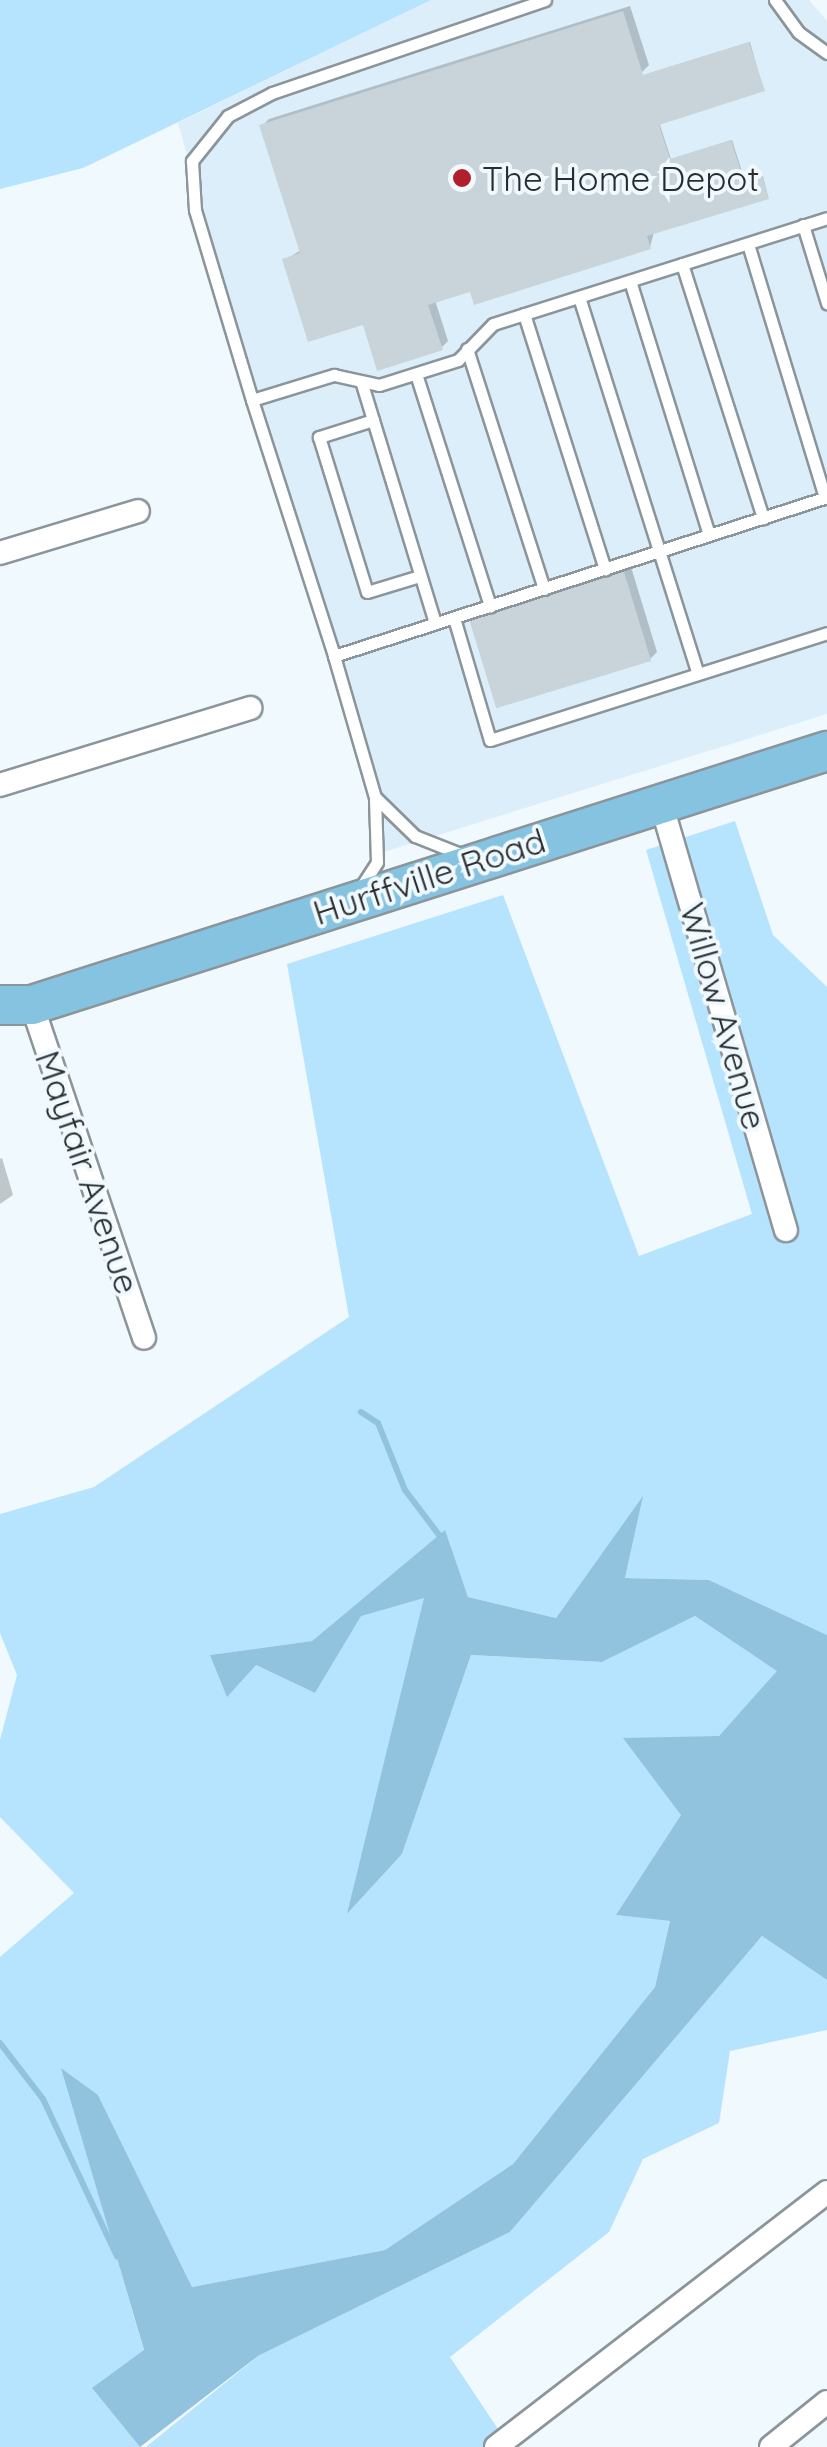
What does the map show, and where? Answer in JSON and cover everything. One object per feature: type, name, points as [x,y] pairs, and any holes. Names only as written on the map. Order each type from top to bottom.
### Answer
[{"type":"main road","name":"Hurffville Road","points":[[0,1029],[16,1005],[827,751]]},
{"type":"street","points":[[0,554],[138,511]]},
{"type":"street","points":[[0,785],[250,708]]},
{"type":"street","name":"Willow Avenue","points":[[662,802],[786,1230]]},
{"type":"street","name":"Mayfair Avenue","points":[[16,1005],[144,1338]]},
{"type":"street","points":[[496,2447],[827,2192]]},
{"type":"street","points":[[771,2447],[827,2402]]},
{"type":"lane","points":[[351,901],[377,862],[376,797],[194,210],[192,161],[228,116],[272,93],[545,0]]},
{"type":"lane","points":[[775,0],[798,32],[827,53]]},
{"type":"lane","points":[[252,400],[334,375],[362,384],[416,374],[458,360],[493,324],[827,218]]},
{"type":"lane","points":[[803,225],[827,303]]},
{"type":"lane","points":[[334,656],[826,497],[748,244]]},
{"type":"lane","points":[[682,264],[762,518]]},
{"type":"lane","points":[[630,280],[710,534]]},
{"type":"lane","points":[[580,296],[698,674]]},
{"type":"lane","points":[[524,314],[605,569]]},
{"type":"lane","points":[[467,349],[544,588]]},
{"type":"lane","points":[[416,374],[490,606]]},
{"type":"lane","points":[[362,384],[434,624]]},
{"type":"lane","points":[[373,420],[319,438],[367,592],[420,576]]},
{"type":"lane","points":[[454,618],[490,740],[827,633]]},
{"type":"lane","points":[[376,797],[415,836],[476,861]]},
{"type":"shaded area","points":[[0,0],[431,0],[83,168],[0,189]]},
{"type":"shaded area","points":[[431,0],[809,0],[827,21],[827,714],[384,852],[178,123]]},
{"type":"shaded area","points":[[735,821],[773,935],[827,987],[827,1635],[709,1580],[625,1578],[642,1499],[556,1618],[468,1597],[444,1531],[312,1641],[211,1655],[256,1665],[315,1693],[361,1615],[425,1597],[348,1913],[402,1854],[471,1655],[602,1662],[695,1616],[778,1671],[719,1736],[681,1815],[617,1915],[670,1921],[655,1987],[513,2164],[385,2250],[192,2287],[98,2095],[62,2069],[144,2351],[93,2389],[140,2447],[0,2447],[0,1957],[74,1893],[0,1817],[0,1740],[17,1675],[0,1633],[0,1514],[94,1487],[349,1317],[287,964],[503,895],[639,1256],[752,1214],[646,850]]},
{"type":"shaded area","points":[[643,1496],[625,1578],[709,1580],[827,1635],[827,1980],[762,1936],[510,2232],[258,2356],[140,2447],[92,2388],[144,2350],[61,2068],[98,2095],[192,2287],[385,2250],[513,2164],[655,1987],[670,1921],[616,1915],[681,1815],[623,1738],[719,1736],[777,1671],[695,1616],[602,1662],[471,1655],[402,1854],[347,1914],[424,1598],[361,1616],[315,1693],[256,1665],[227,1697],[210,1655],[312,1641],[445,1530],[468,1597],[556,1618]]},
{"type":"shaded area","points":[[762,1936],[827,1980],[827,2030],[730,2051],[719,2123],[643,2159],[609,2232],[450,2357],[510,2447],[146,2447],[258,2356],[510,2232]]},
{"type":"building","name":"The Home Depot","points":[[623,11],[643,75],[749,42],[765,91],[659,125],[670,159],[731,140],[744,181],[762,175],[769,199],[647,236],[651,249],[474,305],[470,292],[428,305],[443,350],[377,371],[363,325],[308,342],[282,259],[300,253],[259,125]]},
{"type":"building","points":[[624,572],[651,661],[496,708],[469,619]]},
{"type":"waterway","points":[[361,1412],[378,1423],[405,1490],[442,1539]]},
{"type":"waterway","points":[[0,2043],[43,2099],[117,2256]]},
{"type":"place","name":"The Home Depot","points":[[462,178]]}]
